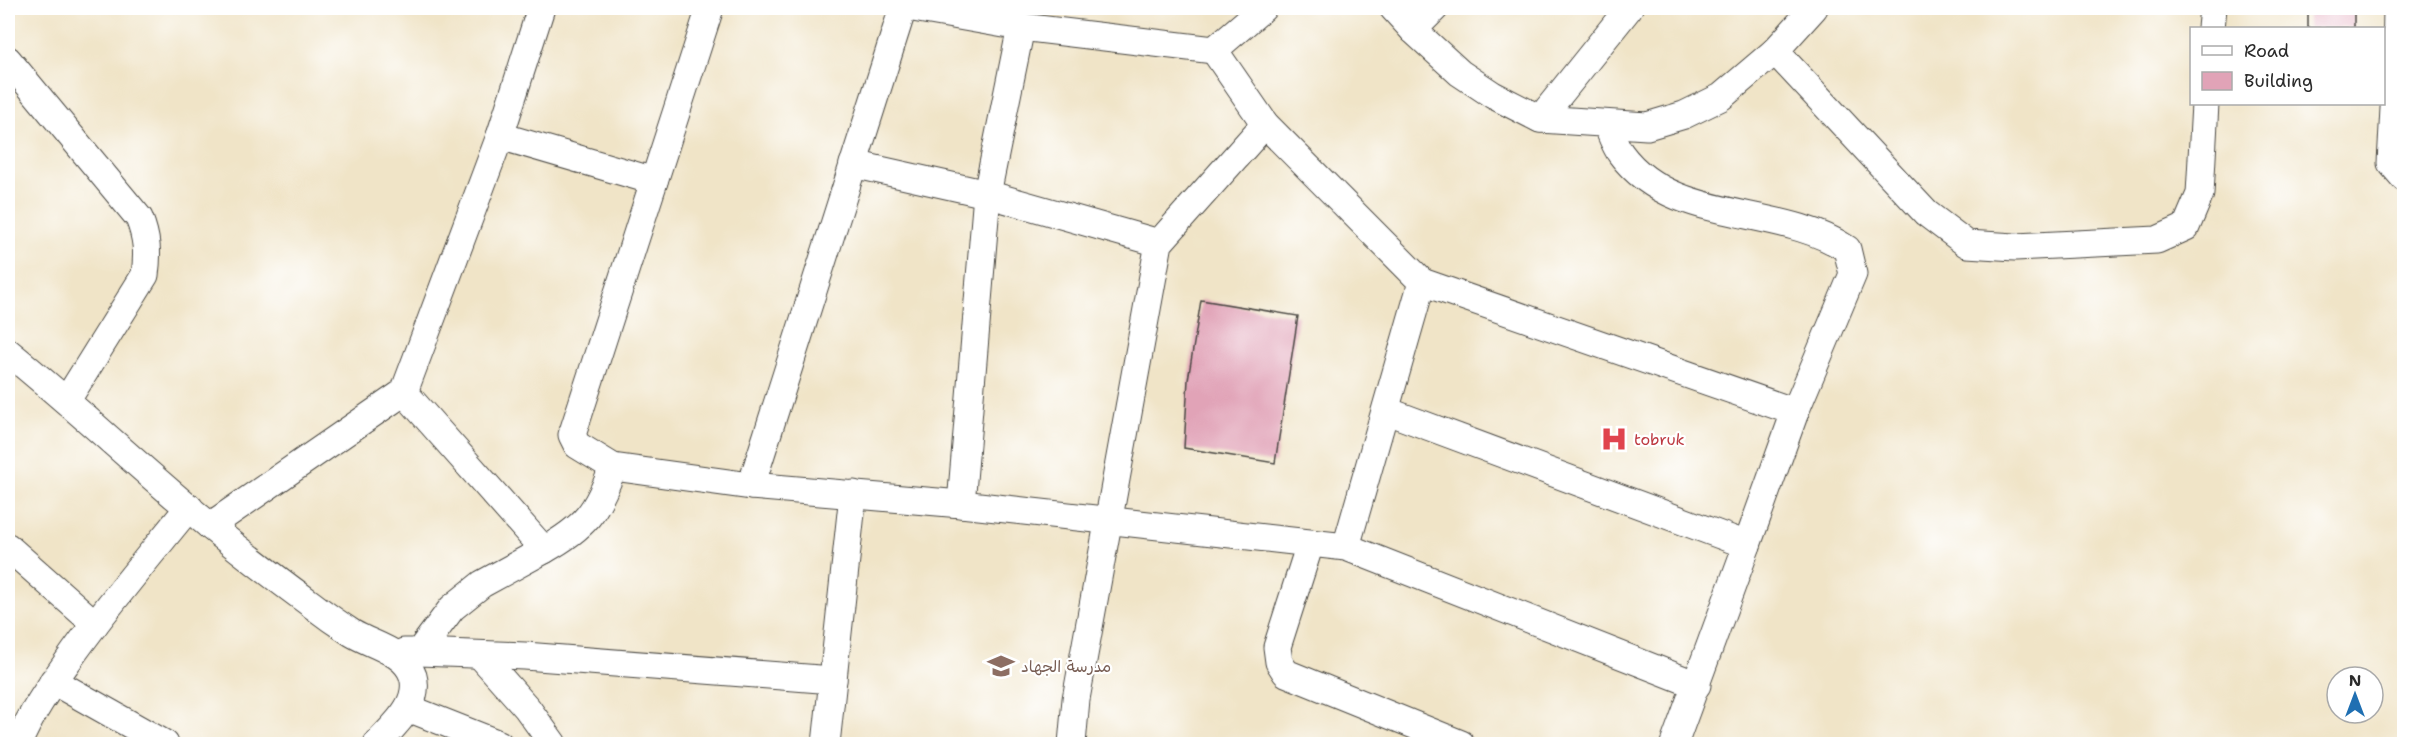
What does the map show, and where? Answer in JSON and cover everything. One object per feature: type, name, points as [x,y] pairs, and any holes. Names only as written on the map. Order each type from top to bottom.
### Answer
[{"type":"street","points":[[210,526],[404,392],[500,136],[541,8]]},
{"type":"street","points":[[710,8],[572,435],[577,445],[613,467],[751,486],[961,504],[1346,548],[1697,685]]},
{"type":"street","points":[[751,486],[903,8]]},
{"type":"street","points":[[913,8],[1021,27],[1214,50],[1263,8]]},
{"type":"street","points":[[1393,8],[1413,30],[1460,73],[1493,95],[1540,119],[1647,126],[1684,115],[1721,97],[1776,51],[1814,8]]},
{"type":"street","points":[[1413,30],[1435,8]]},
{"type":"street","points":[[1540,119],[1629,8]]},
{"type":"street","points":[[2211,27],[2213,8]]},
{"type":"street","points":[[2397,8],[2400,73],[2391,163],[2404,178]]},
{"type":"street","points":[[961,504],[987,194],[1021,27]]},
{"type":"street","points":[[1214,50],[1265,124],[1422,282],[1795,412]]},
{"type":"street","points":[[1776,51],[1926,213],[1967,244],[2015,247],[2157,240],[2186,227],[2200,194],[2205,105]]},
{"type":"street","points":[[8,60],[139,218],[146,236],[148,255],[145,275],[67,400]]},
{"type":"street","points":[[1072,744],[1076,699],[1159,243],[1265,124]]},
{"type":"street","points":[[1607,125],[1619,153],[1635,171],[1658,188],[1692,201],[1827,236],[1847,249],[1853,274],[1795,412],[1674,744]]},
{"type":"street","points":[[500,136],[654,181]]},
{"type":"street","points":[[853,164],[987,194],[1159,243]]},
{"type":"street","points":[[1346,548],[1422,282]]},
{"type":"street","points":[[8,352],[67,400],[210,526],[353,634],[398,656],[413,674],[415,686],[408,708],[377,744]]},
{"type":"street","points":[[404,392],[544,550]]},
{"type":"street","points":[[1387,411],[1747,545]]},
{"type":"street","points":[[419,652],[452,608],[482,584],[565,538],[591,515],[601,500],[613,467]]},
{"type":"street","points":[[826,744],[853,495]]},
{"type":"street","points":[[18,744],[18,714],[53,681],[95,624],[189,507]]},
{"type":"street","points":[[1310,544],[1277,647],[1279,662],[1286,673],[1461,744]]},
{"type":"street","points":[[8,547],[95,624]]},
{"type":"street","points":[[388,651],[480,655],[833,680]]},
{"type":"street","points":[[480,655],[527,708],[553,744]]},
{"type":"street","points":[[53,681],[165,744]]},
{"type":"street","points":[[408,708],[499,744]]},
{"type":"building","points":[[2308,11],[2354,13],[2354,27],[2308,27]]},
{"type":"building","points":[[1201,300],[1298,316],[1275,463],[1184,448],[1188,380]]},
{"type":"place","name":"tobruk","points":[[1614,439]]},
{"type":"place","name":"مدرسة الجهاد","points":[[1001,666]]}]
